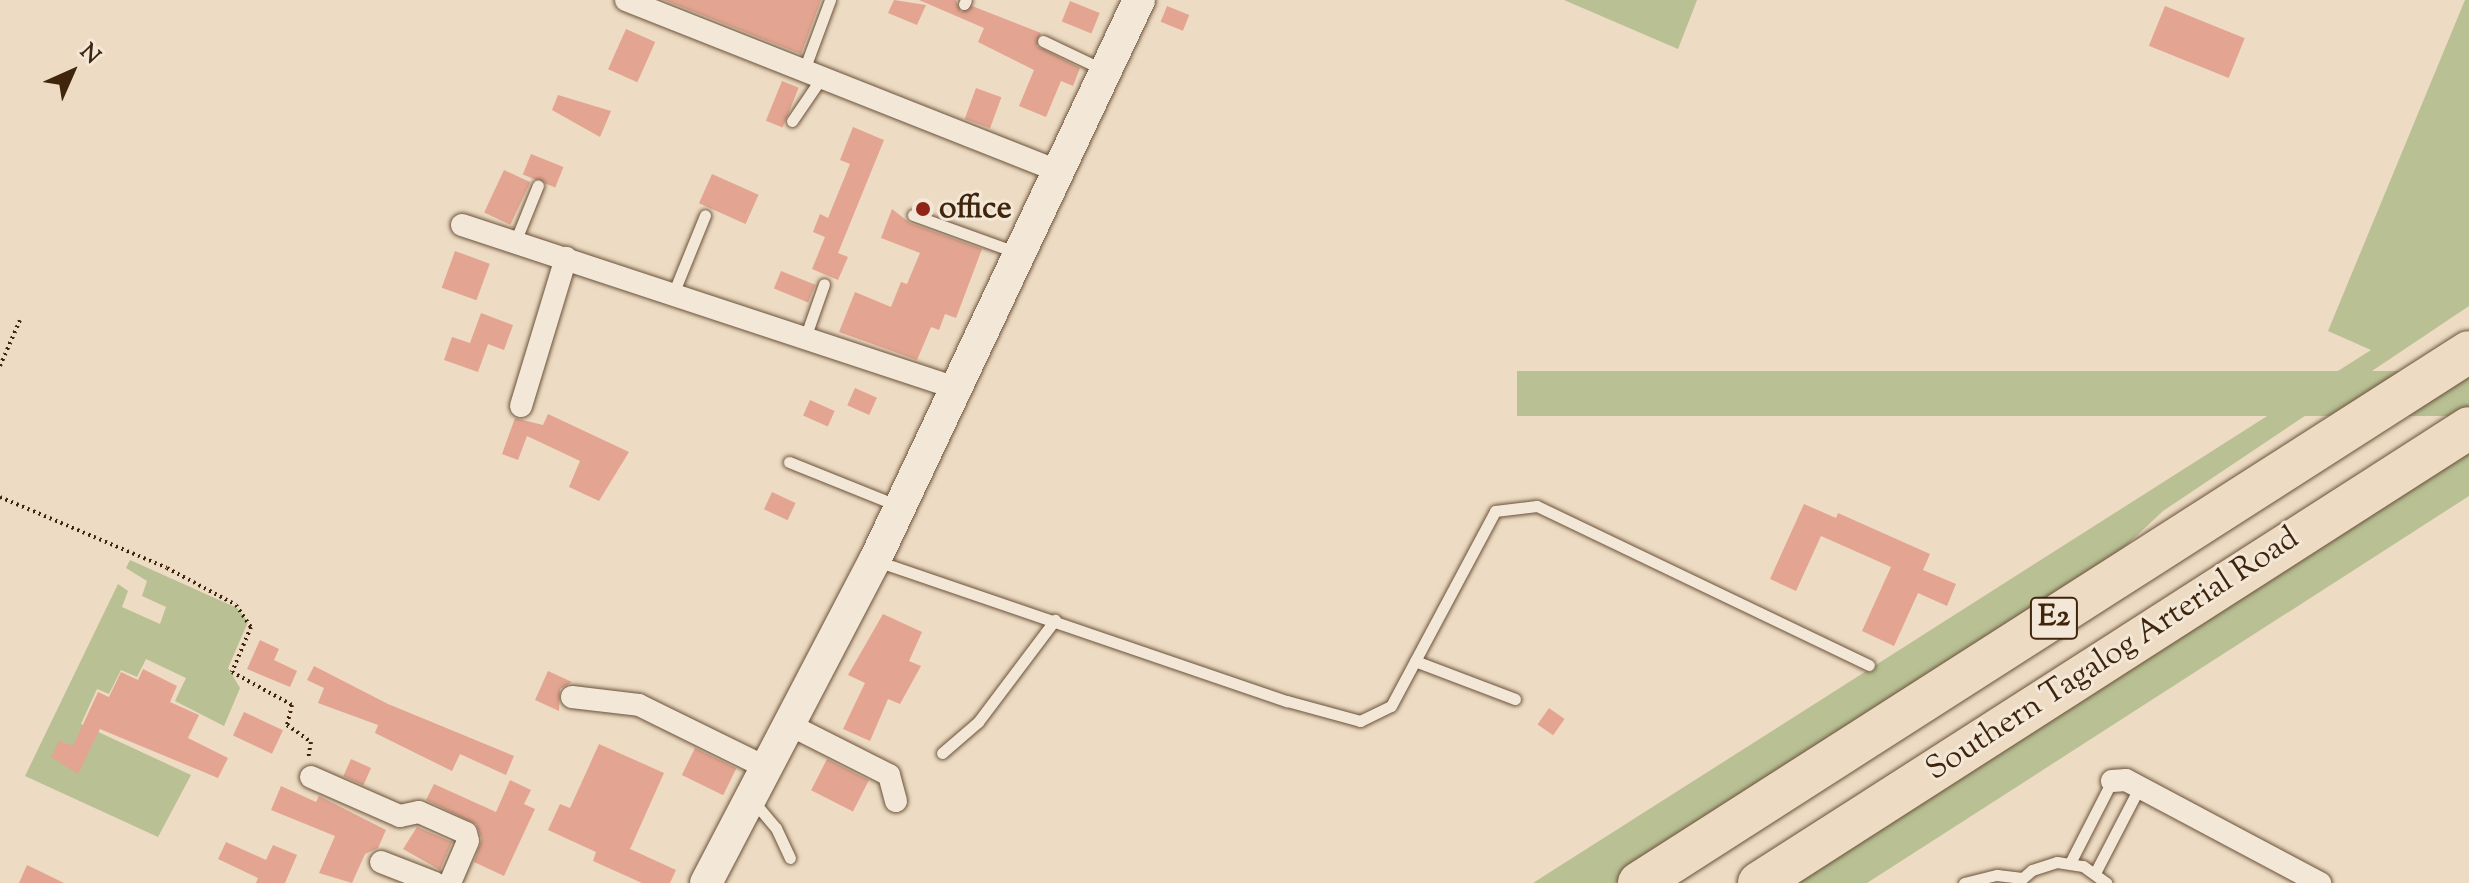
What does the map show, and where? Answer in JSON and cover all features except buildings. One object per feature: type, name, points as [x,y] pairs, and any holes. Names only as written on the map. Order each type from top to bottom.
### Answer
[{"type":"highway","name":"Southern Tagalog Arterial Road","points":[[1639,883],[2469,352]]},
{"type":"highway","name":"Southern Tagalog Arterial Road","points":[[1759,883],[2469,428]]},
{"type":"street","points":[[626,0],[1056,170]]},
{"type":"street","points":[[706,883],[875,560],[1105,70],[1129,3]]},
{"type":"street","points":[[462,225],[956,388]]},
{"type":"street","points":[[521,406],[566,258]]},
{"type":"street","points":[[572,697],[639,705],[767,768]]},
{"type":"street","points":[[790,725],[889,775],[896,801]]},
{"type":"street","points":[[311,777],[400,816],[419,812],[466,833],[468,841],[450,883]]},
{"type":"street","points":[[2112,781],[2120,778],[2320,883]]},
{"type":"street","points":[[381,862],[435,883]]},
{"type":"lane","points":[[792,121],[813,74],[830,0]]},
{"type":"lane","points":[[1043,41],[1105,70]]},
{"type":"lane","points":[[515,242],[538,185]]},
{"type":"lane","points":[[673,294],[705,215]]},
{"type":"lane","points":[[913,215],[1018,253]]},
{"type":"lane","points":[[805,338],[824,284]]},
{"type":"lane","points":[[789,462],[900,507]]},
{"type":"lane","points":[[875,560],[1287,701],[1360,721],[1391,706],[1495,511],[1537,506],[1869,665]]},
{"type":"lane","points":[[942,753],[978,722],[1055,620]]},
{"type":"lane","points":[[1415,661],[1515,699]]},
{"type":"lane","points":[[2070,863],[2112,781]]},
{"type":"lane","points":[[2095,873],[2139,788]]},
{"type":"lane","points":[[751,798],[776,828],[790,858]]},
{"type":"lane","points":[[1964,883],[1997,875],[2019,880],[2044,865],[2070,863],[2095,873],[2106,883]]},
{"type":"path","points":[[0,366],[20,320]]},
{"type":"path","points":[[0,497],[180,574],[243,611],[251,627],[232,672],[292,705],[287,725],[313,744],[303,770],[311,777]]},
{"type":"green space","points":[[1564,0],[1697,0],[1678,49]]},
{"type":"green space","points":[[2465,0],[2469,0],[2469,306],[2163,511],[2085,584],[1615,883],[1533,883],[2371,350],[2328,331]]},
{"type":"green space","points":[[1517,371],[2469,371],[2469,416],[1517,416]]},
{"type":"green space","points":[[2469,447],[2469,496],[1867,883],[1788,883]]},
{"type":"green space","points":[[130,560],[237,608],[248,622],[228,668],[240,688],[224,726],[175,701],[186,678],[146,659],[137,677],[121,670],[109,694],[97,689],[81,724],[191,775],[158,837],[25,776],[118,584],[128,591],[122,607],[160,624],[166,607],[142,596],[147,581],[126,568]]},
{"type":"place","name":"office","points":[[923,209]]}]
